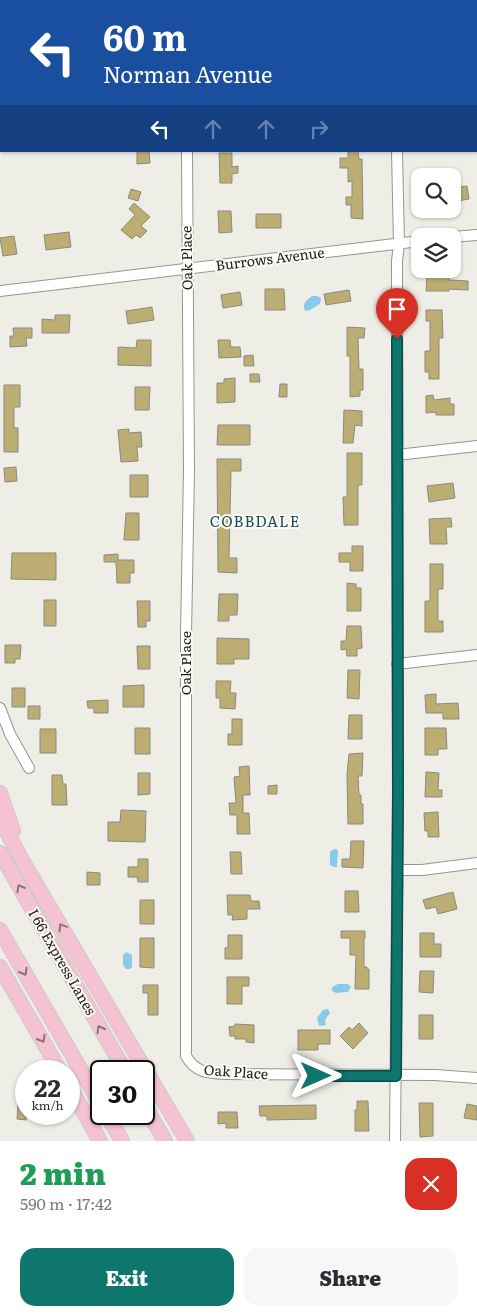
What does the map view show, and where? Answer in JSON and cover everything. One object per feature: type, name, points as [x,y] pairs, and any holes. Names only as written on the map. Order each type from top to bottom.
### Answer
[{"type":"highway","points":[[0,793],[22,860]]},
{"type":"highway","points":[[0,819],[22,860],[187,1141]]},
{"type":"highway","name":"I 66 Express Lanes","points":[[0,853],[119,1060]]},
{"type":"highway","points":[[0,930],[90,1085]]},
{"type":"highway","points":[[0,967],[54,1060]]},
{"type":"highway","points":[[80,1106],[100,1141]]},
{"type":"highway","points":[[155,1123],[165,1141]]},
{"type":"highway","points":[[113,1125],[122,1141]]},
{"type":"street","name":"Oak Place","points":[[187,152],[188,471],[185,1050],[190,1063],[200,1071],[224,1074],[396,1076]]},
{"type":"street","points":[[395,1141],[397,261],[399,244],[397,152]]},
{"type":"street","points":[[461,236],[477,235]]},
{"type":"street","name":"Burrows Avenue","points":[[0,291],[411,242]]},
{"type":"street","points":[[397,455],[477,446]]},
{"type":"street","points":[[397,664],[477,655]]},
{"type":"street","points":[[0,708],[10,734],[28,768]]},
{"type":"street","points":[[397,870],[422,870],[477,863]]},
{"type":"street","points":[[396,1076],[435,1075],[477,1078]]},
{"type":"water","points":[[312,296],[321,298],[320,304],[305,311],[304,304]]},
{"type":"water","points":[[336,849],[338,851],[337,867],[334,867],[330,865],[330,852]]},
{"type":"water","points":[[126,952],[132,955],[132,967],[130,969],[126,969],[123,965],[123,955]]},
{"type":"water","points":[[338,984],[348,984],[351,987],[348,992],[336,993],[332,991],[332,987]]},
{"type":"water","points":[[328,1009],[330,1013],[325,1020],[326,1025],[319,1026],[317,1018],[323,1010]]},
{"type":"building","points":[[137,152],[149,152],[150,163],[137,164]]},
{"type":"building","points":[[348,152],[358,152],[359,159],[362,159],[363,219],[351,218],[351,205],[346,205],[346,197],[352,197],[352,181],[348,182],[348,168],[340,168],[340,158],[348,158]]},
{"type":"building","points":[[219,153],[232,153],[232,167],[238,166],[238,173],[232,174],[232,183],[220,183]]},
{"type":"building","points":[[467,186],[469,199],[461,200],[461,187]]},
{"type":"building","points":[[131,189],[141,192],[138,201],[128,198]]},
{"type":"building","points":[[134,203],[150,217],[141,226],[147,231],[140,238],[136,235],[132,239],[121,230],[135,215],[129,209]]},
{"type":"building","points":[[218,211],[231,211],[232,232],[219,233]]},
{"type":"building","points":[[256,214],[281,214],[281,228],[256,228]]},
{"type":"building","points":[[69,232],[71,247],[46,250],[44,235]]},
{"type":"building","points":[[14,236],[17,254],[3,256],[0,238]]},
{"type":"building","points":[[427,278],[449,278],[449,280],[468,281],[468,290],[426,291]]},
{"type":"building","points":[[265,289],[284,289],[285,310],[265,310]]},
{"type":"building","points":[[349,290],[351,301],[326,305],[324,294]]},
{"type":"building","points":[[240,292],[242,305],[223,308],[221,295]]},
{"type":"building","points":[[152,307],[154,320],[128,324],[126,311]]},
{"type":"building","points":[[426,310],[442,310],[443,338],[439,338],[439,379],[429,379],[429,372],[425,372],[425,351],[430,351],[430,321],[426,321]]},
{"type":"building","points":[[55,315],[70,315],[69,333],[42,333],[42,319],[55,320]]},
{"type":"building","points":[[347,327],[365,328],[364,338],[358,338],[359,369],[363,369],[363,390],[360,390],[360,396],[350,397],[350,356],[347,356]]},
{"type":"building","points":[[13,328],[32,328],[32,338],[26,338],[27,346],[10,347],[10,336],[14,336]]},
{"type":"building","points":[[137,340],[151,340],[151,366],[118,365],[118,347],[136,348]]},
{"type":"building","points":[[218,340],[230,340],[231,347],[240,347],[241,357],[219,358]]},
{"type":"building","points":[[253,355],[254,366],[244,366],[244,356]]},
{"type":"building","points":[[250,374],[259,374],[260,382],[250,382]]},
{"type":"building","points":[[235,378],[235,402],[217,403],[217,383],[224,383],[224,379]]},
{"type":"building","points":[[280,384],[287,384],[287,397],[279,397]]},
{"type":"building","points":[[4,385],[20,385],[20,407],[14,407],[14,428],[18,428],[18,452],[4,452]]},
{"type":"building","points":[[135,387],[150,387],[149,410],[135,410]]},
{"type":"building","points":[[433,395],[434,400],[450,398],[450,404],[454,404],[454,415],[436,415],[436,412],[426,413],[426,396]]},
{"type":"building","points":[[344,410],[362,411],[362,426],[355,425],[353,443],[343,443]]},
{"type":"building","points":[[218,425],[250,425],[250,445],[217,445]]},
{"type":"building","points":[[129,429],[129,433],[141,432],[142,447],[137,447],[138,461],[121,462],[118,430]]},
{"type":"building","points":[[347,453],[362,453],[362,485],[358,485],[358,525],[344,525],[343,497],[347,497]]},
{"type":"building","points":[[217,459],[241,459],[241,471],[231,471],[229,558],[237,558],[237,573],[218,572]]},
{"type":"building","points":[[16,467],[17,481],[5,482],[4,468]]},
{"type":"building","points":[[130,475],[148,475],[148,497],[130,497]]},
{"type":"building","points":[[453,483],[455,498],[429,502],[427,486]]},
{"type":"building","points":[[126,513],[139,513],[139,540],[124,540]]},
{"type":"building","points":[[451,518],[452,527],[446,527],[447,544],[430,544],[429,519]]},
{"type":"building","points":[[352,546],[363,546],[363,571],[350,571],[350,562],[339,562],[339,553],[352,553]]},
{"type":"building","points":[[12,553],[56,553],[56,580],[11,579]]},
{"type":"building","points":[[118,554],[118,560],[134,560],[134,573],[130,573],[130,583],[117,583],[116,562],[104,562],[104,555]]},
{"type":"building","points":[[430,564],[443,564],[443,589],[438,589],[438,621],[443,621],[443,632],[425,632],[425,601],[430,601]]},
{"type":"building","points":[[347,583],[356,584],[356,588],[361,588],[361,611],[347,611]]},
{"type":"building","points":[[219,594],[238,594],[237,615],[229,615],[229,621],[218,621]]},
{"type":"building","points":[[44,600],[56,600],[56,626],[44,626]]},
{"type":"building","points":[[137,601],[150,601],[150,621],[146,621],[146,627],[138,627]]},
{"type":"building","points":[[347,626],[361,626],[362,648],[357,649],[357,656],[347,656],[346,649],[341,650],[341,641],[346,641]]},
{"type":"building","points":[[217,638],[249,639],[249,659],[234,659],[234,664],[217,664]]},
{"type":"building","points":[[5,645],[21,645],[20,659],[15,659],[15,663],[5,663]]},
{"type":"building","points":[[137,646],[150,646],[150,669],[138,669]]},
{"type":"building","points":[[348,670],[360,670],[359,699],[347,698]]},
{"type":"building","points":[[216,681],[231,681],[230,693],[236,693],[235,709],[220,708],[220,698],[216,698]]},
{"type":"building","points":[[144,685],[144,707],[123,707],[123,686]]},
{"type":"building","points":[[12,688],[25,688],[25,707],[12,707]]},
{"type":"building","points":[[436,694],[436,704],[458,703],[459,719],[443,719],[443,713],[426,713],[425,695]]},
{"type":"building","points":[[108,700],[108,713],[94,713],[94,708],[88,708],[87,701]]},
{"type":"building","points":[[28,706],[40,706],[40,719],[28,719]]},
{"type":"building","points":[[349,715],[362,715],[362,739],[348,739]]},
{"type":"building","points":[[232,719],[242,719],[242,745],[228,745],[228,734],[232,734]]},
{"type":"building","points":[[135,728],[150,728],[150,754],[135,754]]},
{"type":"building","points":[[425,728],[446,728],[447,749],[438,749],[438,755],[425,755]]},
{"type":"building","points":[[40,729],[56,729],[56,753],[40,753]]},
{"type":"building","points":[[363,753],[362,776],[358,776],[359,795],[361,795],[361,804],[363,804],[363,824],[348,824],[347,774],[349,754]]},
{"type":"building","points":[[249,766],[250,795],[243,795],[243,813],[249,813],[250,834],[237,834],[237,815],[230,815],[229,803],[236,803],[234,777],[240,776],[239,767]]},
{"type":"building","points":[[426,772],[439,773],[438,790],[442,790],[442,797],[425,797]]},
{"type":"building","points":[[138,773],[150,773],[150,794],[138,795]]},
{"type":"building","points":[[52,775],[62,775],[63,784],[66,784],[67,805],[52,805]]},
{"type":"building","points":[[277,785],[277,794],[268,794],[268,786]]},
{"type":"building","points":[[121,810],[146,811],[145,842],[108,841],[108,822],[120,822]]},
{"type":"building","points":[[438,812],[439,837],[428,837],[428,831],[425,831],[424,813]]},
{"type":"building","points":[[351,841],[364,841],[363,868],[342,867],[342,859],[350,859]]},
{"type":"building","points":[[230,852],[241,852],[242,874],[231,874]]},
{"type":"building","points":[[138,859],[148,859],[148,882],[138,882],[137,877],[128,877],[128,867],[138,867]]},
{"type":"building","points":[[87,872],[100,873],[100,885],[87,885]]},
{"type":"building","points":[[345,891],[358,891],[359,912],[345,912]]},
{"type":"building","points":[[453,892],[457,909],[438,914],[436,907],[426,909],[423,900]]},
{"type":"building","points":[[227,895],[250,895],[251,901],[259,901],[260,909],[247,909],[247,919],[232,920],[233,915],[228,915]]},
{"type":"building","points":[[140,900],[154,900],[154,924],[140,924]]},
{"type":"building","points":[[341,931],[365,931],[364,967],[369,969],[369,989],[355,989],[356,955],[350,955],[350,938],[341,938]]},
{"type":"building","points":[[420,933],[434,933],[434,944],[441,944],[441,957],[420,957]]},
{"type":"building","points":[[228,935],[242,935],[242,959],[225,959]]},
{"type":"building","points":[[140,938],[154,938],[154,968],[140,967]]},
{"type":"building","points":[[420,971],[434,971],[433,993],[419,992]]},
{"type":"building","points":[[227,977],[249,977],[249,986],[242,986],[242,1004],[227,1004]]},
{"type":"building","points":[[143,985],[158,985],[158,1015],[148,1015],[148,993],[143,993]]},
{"type":"building","points":[[419,1015],[433,1015],[433,1039],[419,1039]]},
{"type":"building","points":[[359,1023],[368,1033],[353,1049],[340,1036],[349,1027],[352,1030]]},
{"type":"building","points":[[235,1024],[254,1025],[254,1043],[246,1042],[246,1039],[235,1039],[235,1036],[230,1036],[229,1027],[235,1026]]},
{"type":"building","points":[[298,1030],[330,1030],[330,1044],[318,1044],[318,1050],[298,1050]]},
{"type":"building","points":[[357,1101],[368,1101],[369,1131],[355,1131]]},
{"type":"building","points":[[419,1103],[433,1103],[433,1136],[420,1137]]},
{"type":"building","points":[[467,1104],[477,1106],[477,1120],[464,1118]]},
{"type":"building","points":[[316,1105],[316,1119],[267,1120],[267,1116],[260,1116],[259,1106]]},
{"type":"building","points":[[218,1112],[237,1112],[238,1128],[226,1128],[226,1123],[218,1124]]},
{"type":"district","name":"COBBDALE","points":[[255,522]]},
{"type":"route","points":[[316,1076],[396,1076],[398,889],[397,339]]}]
